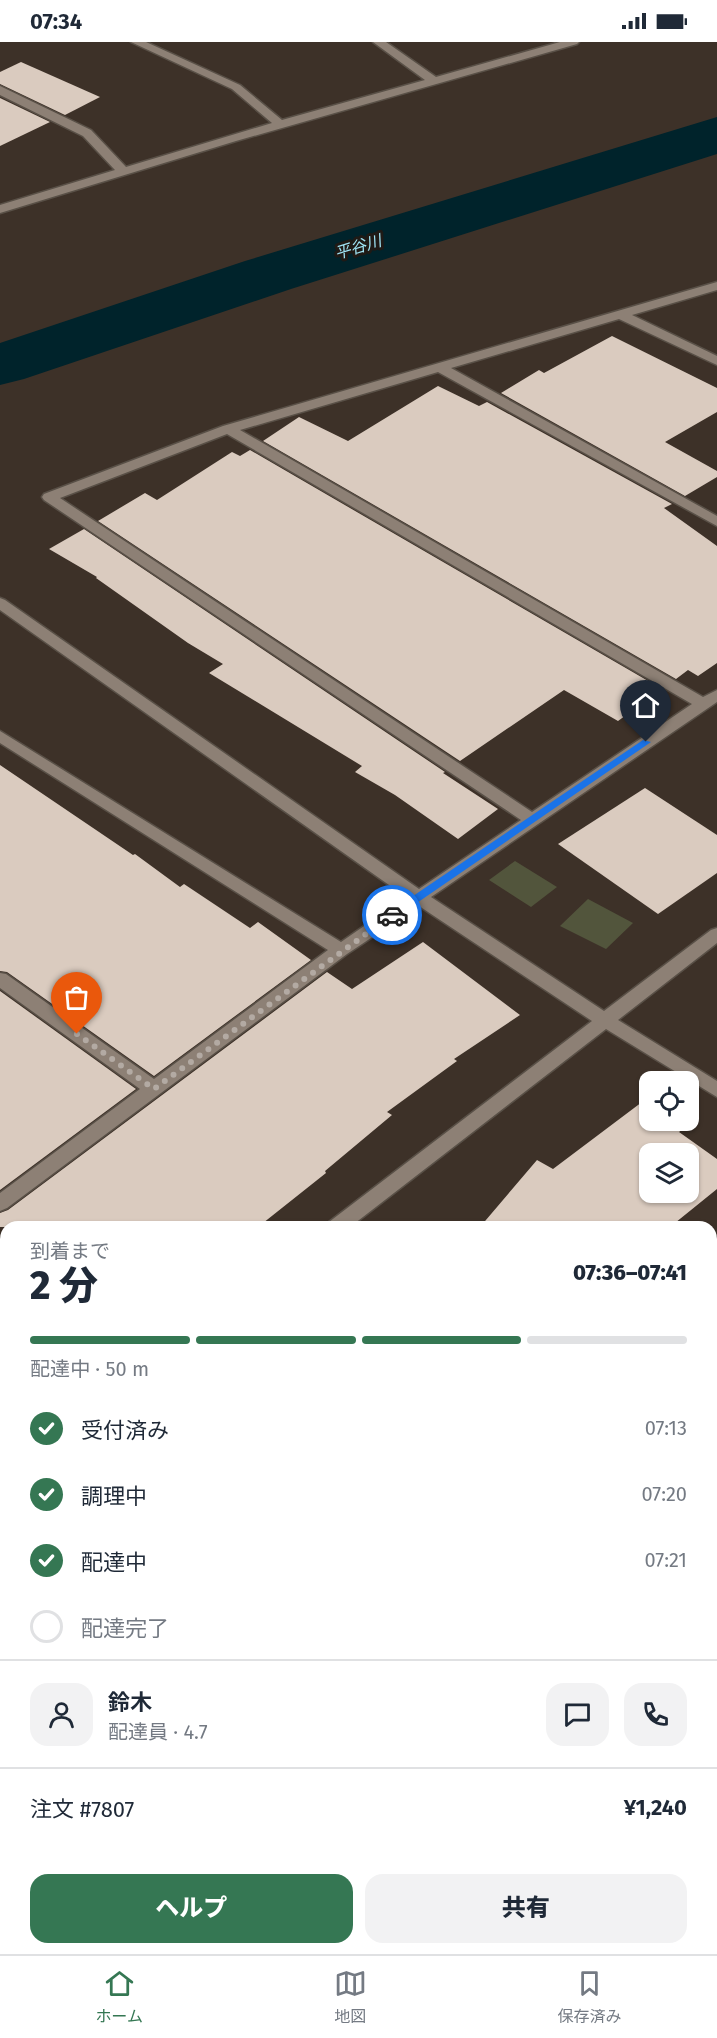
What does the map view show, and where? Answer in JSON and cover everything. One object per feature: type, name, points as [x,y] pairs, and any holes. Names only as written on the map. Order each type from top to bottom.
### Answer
[{"type":"street","points":[[137,42],[236,87],[280,125]]},
{"type":"street","points":[[379,42],[434,81]]},
{"type":"street","points":[[0,209],[280,125],[573,42]]},
{"type":"street","points":[[0,90],[87,133],[123,171]]},
{"type":"street","points":[[532,820],[49,498],[228,429],[717,286]]},
{"type":"street","points":[[620,314],[717,361]]},
{"type":"street","points":[[438,366],[717,522]]},
{"type":"street","points":[[0,1203],[341,950],[710,699],[228,429]]},
{"type":"street","points":[[0,603],[418,897],[603,1019],[717,1090]]},
{"type":"street","points":[[0,736],[341,950]]},
{"type":"street","points":[[344,1221],[603,1019],[717,934]]},
{"type":"street","points":[[0,979],[154,1089]]},
{"type":"green space","points":[[515,861],[557,887],[531,907],[489,880]]},
{"type":"green space","points":[[588,899],[633,923],[606,949],[560,926]]},
{"type":"building","points":[[21,62],[100,97],[65,115],[0,84],[0,72]]},
{"type":"building","points":[[0,98],[50,122],[0,146]]},
{"type":"building","points":[[612,336],[717,388],[717,412],[665,442],[717,471],[717,477],[685,496],[501,393],[539,370],[544,373]]},
{"type":"building","points":[[438,386],[479,406],[487,402],[672,504],[664,508],[717,546],[717,663],[698,676],[688,670],[676,679],[263,441],[299,417],[348,441]]},
{"type":"building","points":[[250,450],[662,689],[618,721],[564,690],[460,761],[98,521],[145,493],[157,500],[232,452],[240,456]]},
{"type":"building","points":[[84,529],[498,809],[458,839],[395,795],[355,772],[362,766],[209,673],[223,664],[188,643],[97,577],[49,549]]},
{"type":"building","points":[[0,765],[133,855],[135,854],[180,887],[184,884],[250,928],[258,922],[311,960],[154,1076],[7,972],[0,971]]},
{"type":"building","points":[[645,788],[717,835],[717,873],[658,914],[558,844]]},
{"type":"building","points":[[423,942],[520,1015],[454,1059],[457,1061],[387,1112],[392,1115],[325,1171],[326,1173],[266,1221],[0,1221],[0,1213],[8,1210],[327,972],[352,989]]},
{"type":"building","points":[[0,991],[136,1089],[0,1190]]},
{"type":"building","points":[[639,1104],[639,1131],[680,1131],[694,1143],[639,1143],[639,1203],[699,1203],[699,1146],[717,1159],[717,1189],[677,1221],[485,1221],[537,1160],[553,1169]]},
{"type":"waterway","name":"平谷川","points":[[0,365],[268,275],[717,135]]},
{"type":"way so far","points":[[77,1034],[154,1089],[341,950],[392,915]]},
{"type":"route","points":[[392,915],[646,742]]}]
